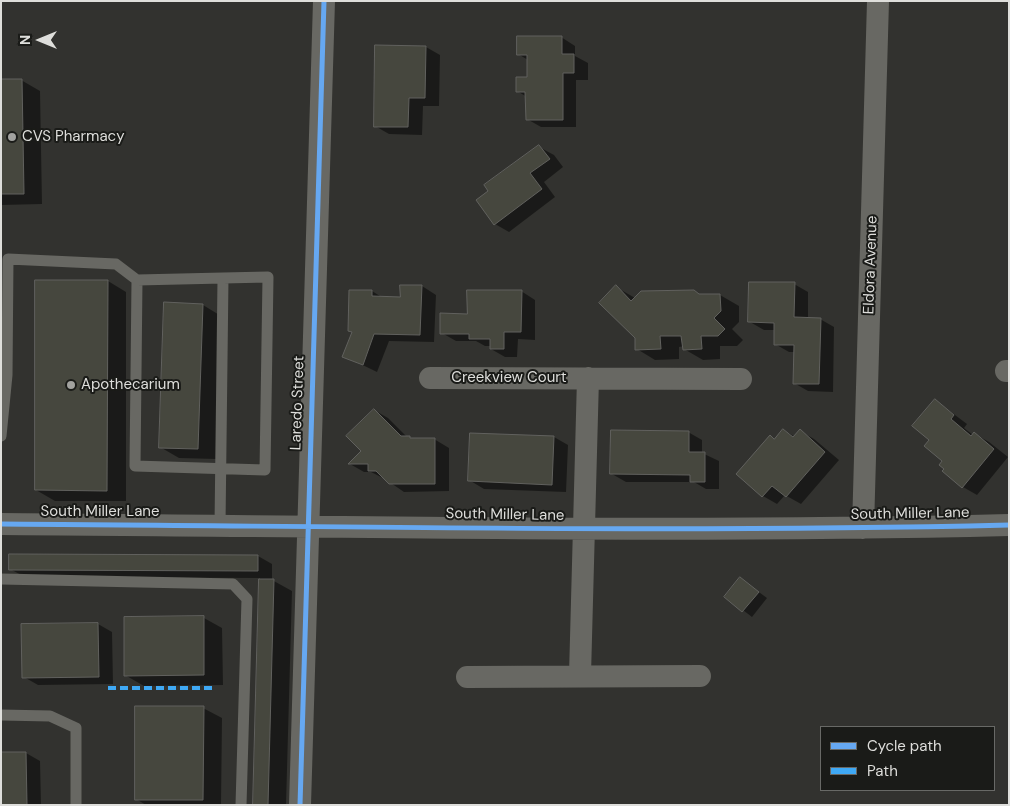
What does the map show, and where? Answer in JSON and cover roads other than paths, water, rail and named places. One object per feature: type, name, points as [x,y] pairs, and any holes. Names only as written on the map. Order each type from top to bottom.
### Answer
[{"type":"street","name":"Laredo Street","points":[[300,805],[306,526],[324,1]]},
{"type":"street","name":"Eldora Avenue","points":[[863,528],[878,1]]},
{"type":"street","name":"Creekview Court","points":[[430,378],[741,379]]},
{"type":"street","name":"Creekview Court","points":[[583,529],[588,378]]},
{"type":"street","name":"South Miller Lane","points":[[1,524],[583,529],[863,528],[1009,525]]},
{"type":"street","name":"South Miller Lane","points":[[580,675],[583,529]]},
{"type":"street","points":[[467,677],[580,675],[700,676]]},
{"type":"lane","points":[[1,436],[8,259],[116,264],[137,280],[268,277],[265,470],[135,466],[137,280]]},
{"type":"lane","points":[[220,526],[223,278]]},
{"type":"lane","points":[[1,579],[233,584],[247,599],[241,805]]},
{"type":"lane","points":[[1,714],[50,716],[76,728],[76,805]]},
{"type":"place","name":"CVS Pharmacy","points":[[12,137]]},
{"type":"place","name":"Apothecarium","points":[[71,385]]}]
